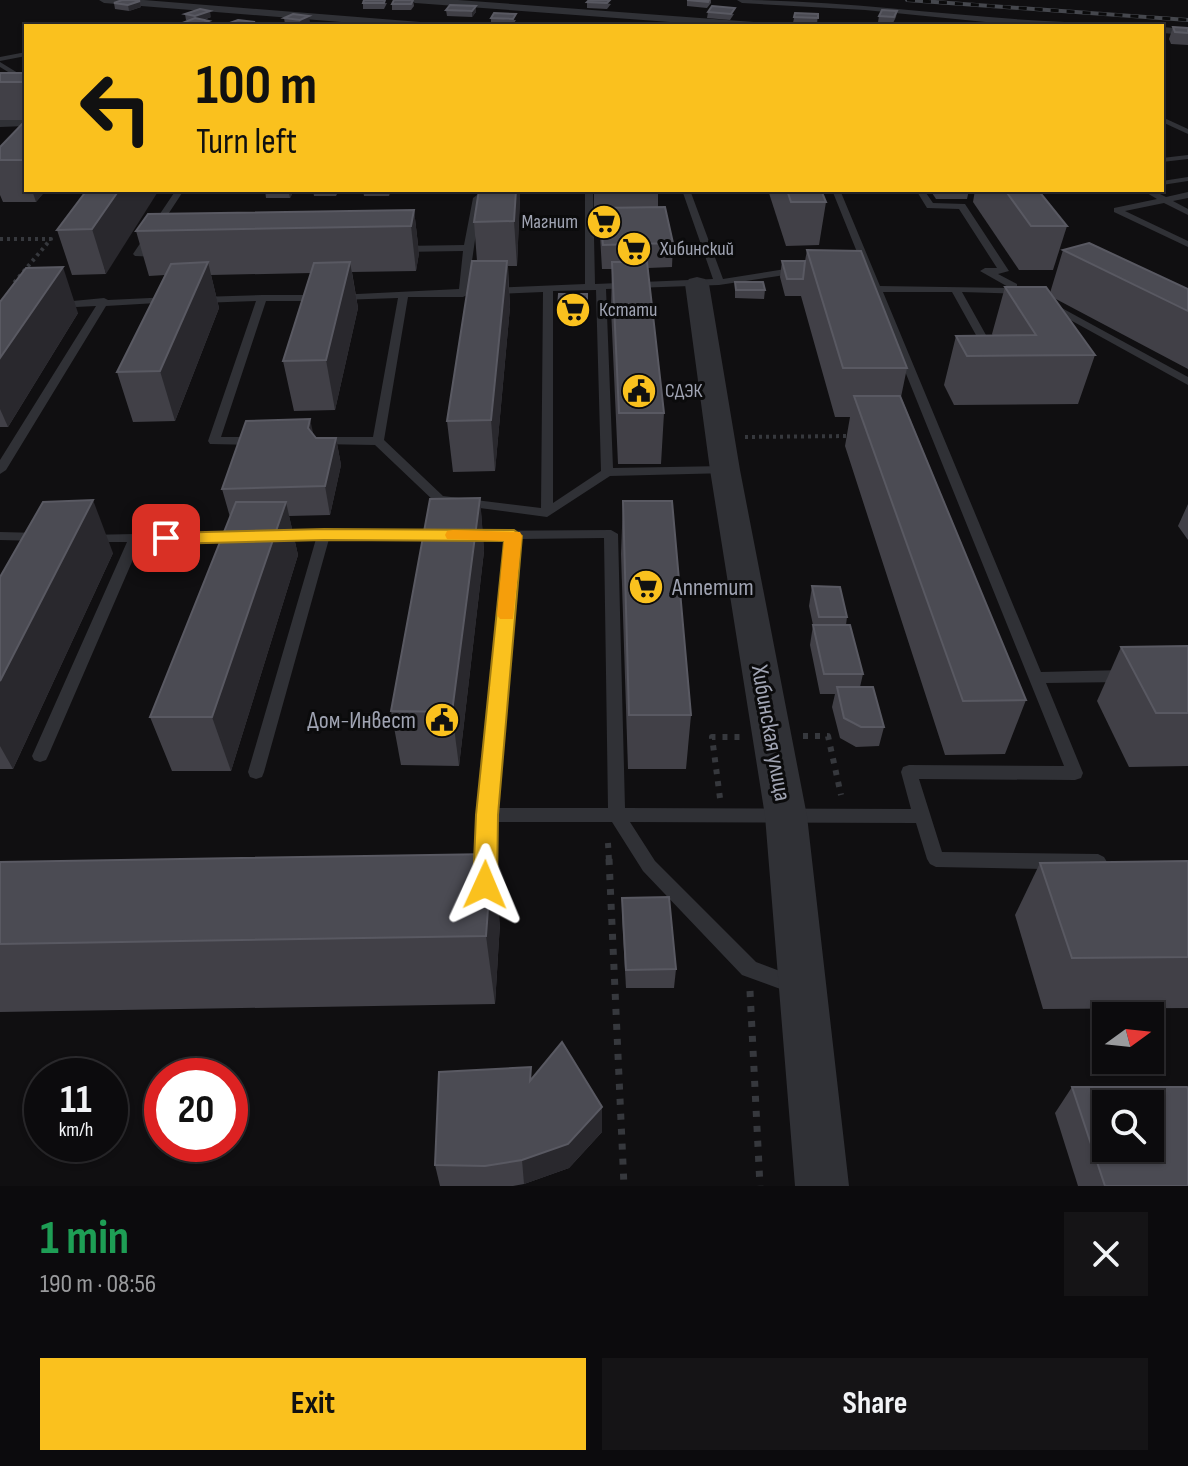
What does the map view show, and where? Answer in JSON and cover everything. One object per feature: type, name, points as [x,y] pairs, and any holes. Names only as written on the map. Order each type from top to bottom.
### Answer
[{"type":"street","points":[[104,0],[406,24]]},
{"type":"street","points":[[244,12],[263,0]]},
{"type":"street","points":[[415,0],[742,24]]},
{"type":"street","points":[[742,0],[865,7],[1001,24]]},
{"type":"street","points":[[233,21],[257,13]]},
{"type":"street","points":[[1164,30],[1188,32]]},
{"type":"street","points":[[0,123],[24,122]]},
{"type":"street","name":"Хибинская улица","points":[[708,283],[722,453],[786,816],[822,1186]]},
{"type":"lane","points":[[0,61],[24,55]]},
{"type":"lane","points":[[0,61],[24,79]]},
{"type":"lane","points":[[1164,120],[1188,132]]},
{"type":"lane","points":[[1173,125],[1188,123]]},
{"type":"lane","points":[[1164,160],[1188,157]]},
{"type":"lane","points":[[1164,183],[1188,179]]},
{"type":"lane","points":[[170,254],[138,254],[179,192]]},
{"type":"lane","points":[[589,192],[607,472]]},
{"type":"lane","points":[[686,192],[708,283]]},
{"type":"lane","points":[[837,192],[859,264],[876,289],[1075,773],[909,772],[936,859],[1109,863]]},
{"type":"lane","points":[[921,192],[930,206],[962,206],[1004,271],[985,271],[1188,382]]},
{"type":"lane","points":[[1150,192],[1188,212]]},
{"type":"lane","points":[[1188,195],[1117,210],[1188,244]]},
{"type":"lane","points":[[463,294],[477,198]]},
{"type":"lane","points":[[390,249],[468,248]]},
{"type":"lane","points":[[47,305],[104,301],[403,297],[708,283],[809,269]]},
{"type":"lane","points":[[876,289],[1018,288]]},
{"type":"lane","points":[[955,289],[997,363]]},
{"type":"lane","points":[[547,513],[548,290]]},
{"type":"lane","points":[[378,441],[403,297]]},
{"type":"lane","points":[[262,298],[214,441],[273,441]]},
{"type":"lane","points":[[0,470],[104,301]]},
{"type":"lane","points":[[303,441],[378,441],[439,499],[547,513],[607,472],[722,453]]},
{"type":"lane","points":[[256,772],[324,534]]},
{"type":"lane","points":[[75,537],[611,534],[612,816],[649,866],[749,969],[802,987]]},
{"type":"lane","points":[[0,536],[60,537]]},
{"type":"lane","points":[[469,886],[485,885],[487,815],[514,536]]},
{"type":"lane","points":[[40,756],[135,539]]},
{"type":"lane","points":[[1036,678],[1142,676]]},
{"type":"lane","points":[[487,815],[922,816]]},
{"type":"path","points":[[0,239],[51,239],[13,284],[27,284]]},
{"type":"path","points":[[722,453],[859,436]]},
{"type":"path","points":[[612,816],[624,1186]]},
{"type":"path","points":[[749,969],[760,1186]]},
{"type":"building","points":[[364,0],[385,0],[384,3],[363,3]]},
{"type":"building","points":[[394,0],[413,0],[411,4],[392,4]]},
{"type":"building","points":[[610,0],[607,3],[587,2]]},
{"type":"building","points":[[140,1],[128,5],[114,3]]},
{"type":"building","points":[[450,5],[476,6],[472,11],[446,10]]},
{"type":"building","points":[[712,6],[735,8],[731,14],[708,12]]},
{"type":"building","points":[[200,9],[210,11],[195,16],[185,14]]},
{"type":"building","points":[[882,10],[897,11],[894,17],[879,16]]},
{"type":"building","points":[[494,13],[516,14],[513,19],[491,18]]},
{"type":"building","points":[[795,13],[818,14],[818,18],[794,17]]},
{"type":"building","points":[[293,14],[309,16],[300,20],[284,18]]},
{"type":"building","points":[[195,18],[209,21],[201,24],[180,24]]},
{"type":"building","points":[[238,20],[255,22],[250,24],[227,24]]},
{"type":"building","points":[[1173,27],[1188,28],[1188,33],[1175,32]]},
{"type":"building","points":[[0,73],[24,73],[24,82],[0,82]]},
{"type":"building","points":[[24,122],[22,160],[0,160],[0,147]]},
{"type":"building","points":[[86,192],[118,192],[92,229],[57,230]]},
{"type":"building","points":[[479,192],[516,192],[514,221],[474,222]]},
{"type":"building","points":[[788,192],[822,192],[826,202],[791,202]]},
{"type":"building","points":[[1006,192],[1040,192],[1067,226],[1031,226]]},
{"type":"building","points":[[665,207],[673,243],[603,245],[599,208]]},
{"type":"building","points":[[414,210],[411,226],[136,231],[148,214]]},
{"type":"building","points":[[1089,243],[1188,289],[1188,311],[1063,250]]},
{"type":"building","points":[[807,250],[861,251],[907,368],[843,368]]},
{"type":"building","points":[[472,261],[507,261],[491,420],[447,421]]},
{"type":"building","points":[[782,261],[805,261],[803,279],[787,279]]},
{"type":"building","points":[[208,262],[160,371],[117,372],[171,264]]},
{"type":"building","points":[[350,262],[326,360],[283,361],[314,263]]},
{"type":"building","points":[[612,262],[647,262],[664,413],[619,413]]},
{"type":"building","points":[[63,267],[0,358],[0,302],[26,268]]},
{"type":"building","points":[[735,282],[763,282],[765,290],[736,290]]},
{"type":"building","points":[[1005,287],[1046,287],[1095,355],[967,356],[956,336],[1036,335]]},
{"type":"building","points":[[559,294],[587,294],[587,308],[558,308]]},
{"type":"building","points":[[854,396],[900,396],[1026,700],[963,701]]},
{"type":"building","points":[[310,419],[308,428],[316,438],[336,438],[325,486],[222,489],[246,421]]},
{"type":"building","points":[[480,498],[452,712],[391,711],[430,499]]},
{"type":"building","points":[[93,500],[0,681],[0,577],[43,502]]},
{"type":"building","points":[[623,501],[672,501],[691,715],[629,715]]},
{"type":"building","points":[[236,502],[286,502],[212,717],[150,717]]},
{"type":"building","points":[[812,586],[840,587],[847,617],[819,617]]},
{"type":"building","points":[[813,625],[850,625],[863,674],[824,674]]},
{"type":"building","points":[[1188,646],[1188,713],[1156,713],[1121,647]]},
{"type":"building","points":[[837,687],[873,687],[884,727],[861,727],[844,718]]},
{"type":"building","points":[[492,854],[486,936],[0,944],[0,862]]},
{"type":"building","points":[[1188,861],[1188,957],[1072,958],[1040,863]]},
{"type":"building","points":[[669,897],[676,969],[626,970],[622,898]]},
{"type":"building","points":[[562,1042],[602,1107],[568,1144],[522,1160],[485,1166],[435,1165],[439,1072],[531,1067],[530,1081]]},
{"type":"building","points":[[1072,1087],[1187,1087],[1188,1186],[1105,1186],[1097,1162],[1164,1162],[1164,1090],[1092,1090],[1092,1147]]},
{"type":"railway","points":[[907,0],[1188,20]]},
{"type":"slow traffic","points":[[453,535],[514,536],[506,615]]},
{"type":"place","name":"Магнит","points":[[604,222]]},
{"type":"place","name":"Хибинский","points":[[634,249]]},
{"type":"place","name":"Кстати","points":[[573,310]]},
{"type":"place","name":"СДЭК","points":[[639,391]]},
{"type":"place","name":"Аппетит","points":[[646,587]]},
{"type":"place","name":"Дом-Инвест","points":[[442,720]]},
{"type":"route","points":[[166,538],[324,534],[514,536],[487,815],[485,885]]}]
